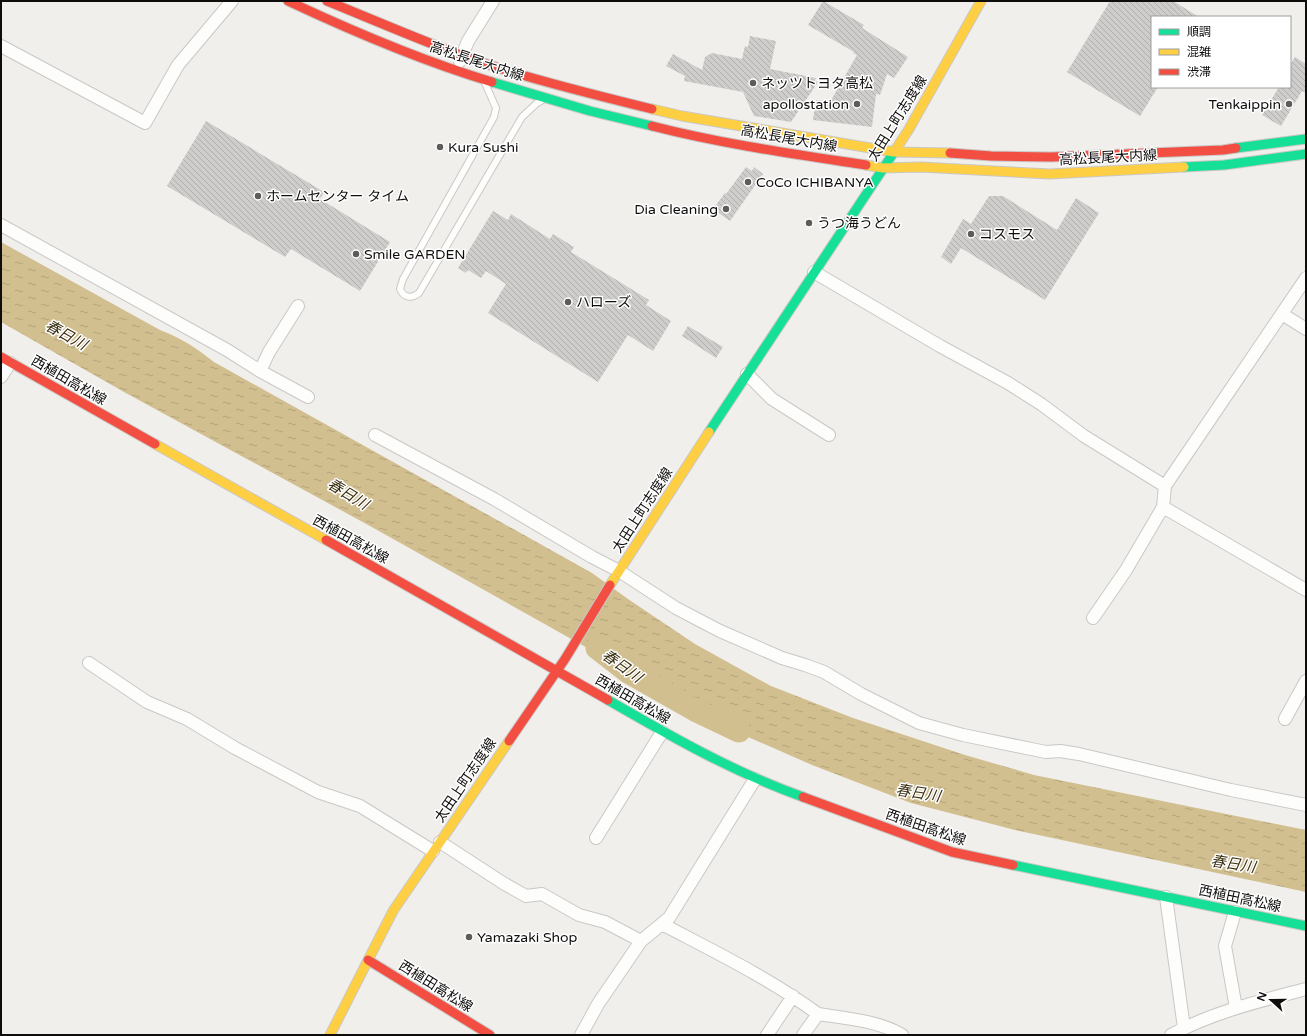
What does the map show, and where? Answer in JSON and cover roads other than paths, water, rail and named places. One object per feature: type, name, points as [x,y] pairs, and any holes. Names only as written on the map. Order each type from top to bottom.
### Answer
[{"type":"main road","name":"高松長尾大内線","points":[[288,1],[347,28],[456,71],[590,111],[678,132],[769,150],[883,168],[921,166],[1050,174],[1224,165],[1306,154]]},
{"type":"main road","name":"高松長尾大内線","points":[[328,1],[462,55],[506,70],[594,96],[682,116],[894,152],[929,152],[1051,158],[1223,150],[1306,139]]},
{"type":"main road","name":"太田上町志度線","points":[[330,1035],[393,911],[565,659],[617,574],[746,374],[916,119],[981,1]]},
{"type":"main road","name":"西植田高松線","points":[[6,360],[557,670],[662,732],[736,771],[785,791],[952,852],[1306,926]]},
{"type":"main road","name":"西植田高松線","points":[[368,960],[490,1035]]},
{"type":"street","points":[[1,46],[145,123],[178,65],[232,1]]},
{"type":"street","points":[[456,71],[468,41],[493,1]]},
{"type":"street","points":[[1,225],[227,350],[260,371],[308,396]]},
{"type":"street","points":[[814,272],[940,346],[1008,383],[1041,404],[1084,436],[1165,486]]},
{"type":"street","points":[[1094,618],[1126,570],[1163,507],[1165,486],[1306,278]]},
{"type":"street","points":[[260,371],[268,352],[298,306]]},
{"type":"street","points":[[1282,314],[1306,329]]},
{"type":"street","points":[[1,377],[6,360]]},
{"type":"street","points":[[746,374],[772,399],[829,435]]},
{"type":"street","points":[[375,435],[494,499],[676,608],[720,631],[782,658],[805,664],[824,672],[861,694],[920,722],[963,735],[1046,752],[1060,751],[1080,754],[1231,790],[1306,805]]},
{"type":"street","points":[[1163,507],[1306,590]]},
{"type":"street","points":[[89,662],[147,702],[187,719],[235,748],[318,792],[360,806],[526,896],[542,894],[579,915],[605,922],[641,941]]},
{"type":"street","points":[[1285,718],[1306,681]]},
{"type":"street","points":[[596,838],[662,732]]},
{"type":"street","points":[[581,1035],[598,1004],[641,941],[670,918],[755,779]]},
{"type":"street","points":[[1166,897],[1184,1028]]},
{"type":"street","points":[[1235,912],[1225,946],[1236,1008]]},
{"type":"street","points":[[662,924],[753,972],[793,996],[818,1014],[856,1020],[895,1031],[902,1035]]},
{"type":"street","points":[[1171,1035],[1184,1028],[1236,1008],[1306,989]]},
{"type":"street","points":[[767,1035],[793,996]]},
{"type":"street","points":[[803,1035],[818,1014]]},
{"type":"lane","points":[[483,78],[496,108],[494,117],[403,279],[400,289],[402,294],[408,297],[413,297],[419,294],[522,116],[537,103],[548,98]]},
{"type":"water","points":[[1,242],[160,330],[182,340],[214,362],[592,573],[695,644],[771,686],[853,718],[965,755],[1034,775],[1306,830],[1306,892],[1015,830],[911,803],[812,765],[739,733],[370,526],[124,392],[1,322]]},
{"type":"waterway","name":"春日川","points":[[597,648],[628,672],[695,710],[739,731]]},
{"type":"place","name":"ネッツトヨタ高松","points":[[753,83]]},
{"type":"place","name":"apollostation","points":[[857,104]]},
{"type":"place","name":"Tenkaippin","points":[[1289,104]]},
{"type":"place","name":"Kura Sushi","points":[[440,147]]},
{"type":"place","name":"CoCo ICHIBANYA","points":[[748,182]]},
{"type":"place","name":"ホームセンター タイム","points":[[258,196]]},
{"type":"place","name":"Dia Cleaning","points":[[726,209]]},
{"type":"place","name":"うつ海うどん","points":[[809,223]]},
{"type":"place","name":"コスモス","points":[[971,234]]},
{"type":"place","name":"Smile GARDEN","points":[[356,254]]},
{"type":"place","name":"ハローズ","points":[[568,302]]},
{"type":"place","name":"Yamazaki Shop","points":[[469,937]]}]
